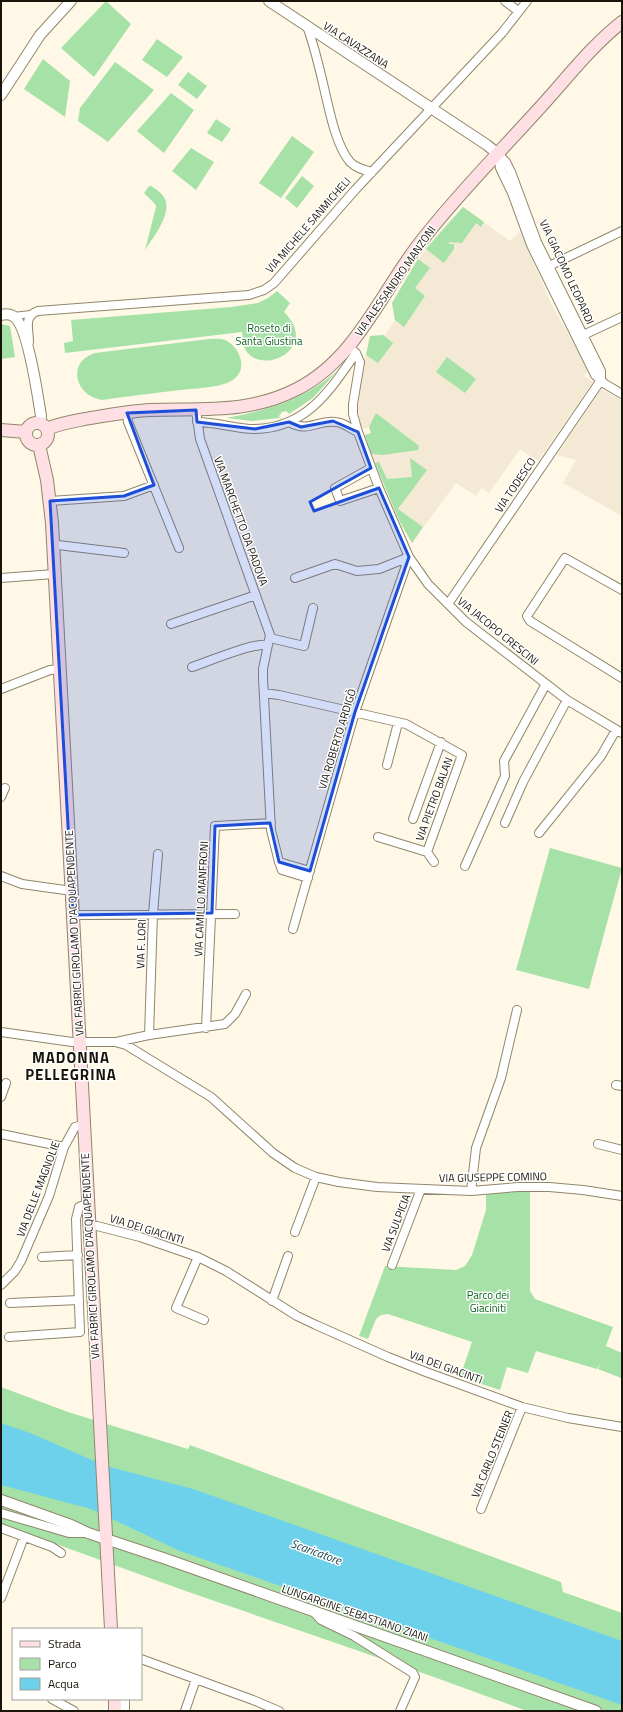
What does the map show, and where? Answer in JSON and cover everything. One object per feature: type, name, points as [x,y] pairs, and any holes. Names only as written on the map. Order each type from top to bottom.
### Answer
[{"type":"main road","name":"VIA ALESSANDRO MANZONI","points":[[44,426],[148,410],[197,416],[256,405],[297,390],[322,373],[341,356],[353,350],[418,246],[498,154],[598,44],[622,22]]},
{"type":"main road","points":[[31,425],[44,426],[47,439],[39,445],[30,442],[26,432],[31,425]]},
{"type":"main road","points":[[1,430],[26,432]]},
{"type":"main road","name":"VIA FABRICI GIROLAMO D'ACQUAPENDENTE","points":[[39,445],[50,501],[53,546],[87,1204],[111,1628]]},
{"type":"main road","points":[[115,1700],[115,1711]]},
{"type":"street","points":[[1,94],[40,35],[71,1]]},
{"type":"street","name":"VIA CAVAZZANA","points":[[269,1],[430,108]]},
{"type":"street","points":[[505,1],[518,11]]},
{"type":"street","name":"VIA MICHELE SANMICHELI","points":[[1,315],[13,316],[46,311],[256,294],[274,283],[430,108],[442,98],[502,33],[527,1]]},
{"type":"street","points":[[306,26],[314,46],[332,122],[344,153],[350,162],[356,167],[372,172]]},
{"type":"street","name":"VIA GIACOMO LEOPARDI","points":[[430,108],[487,145],[506,162],[538,242],[546,268],[580,336],[601,371],[601,380]]},
{"type":"street","points":[[546,268],[622,231]]},
{"type":"street","points":[[31,314],[28,322],[29,347],[44,426]]},
{"type":"street","points":[[13,316],[19,322],[29,347]]},
{"type":"street","points":[[580,336],[622,317]]},
{"type":"street","name":"VIA ALESSANDRO MANZONI","points":[[197,416],[255,429],[273,427],[289,422],[312,408],[326,395],[353,350]]},
{"type":"street","name":"VIA JACOPO CRESCINI","points":[[353,350],[360,362],[353,404],[353,414],[378,488],[408,557],[428,584],[466,622],[567,700],[620,731]]},
{"type":"street","points":[[601,380],[622,394]]},
{"type":"street","name":"VIA TODESCO","points":[[448,604],[601,380]]},
{"type":"street","points":[[127,413],[128,422],[179,548]]},
{"type":"street","name":"VIA MARCHETTO DA PADOVA","points":[[197,416],[200,439],[256,595],[269,642],[263,669],[264,693],[271,823],[279,862],[309,875]]},
{"type":"street","points":[[289,422],[301,428],[324,423],[339,422],[358,432]]},
{"type":"street","points":[[371,468],[335,488],[340,501],[378,488]]},
{"type":"street","points":[[50,501],[124,496],[154,485]]},
{"type":"street","points":[[53,546],[58,545],[124,553]]},
{"type":"street","points":[[295,578],[334,564],[357,571],[379,569],[408,557]]},
{"type":"street","name":"VIA ROBERTO ARDIGÒ","points":[[293,929],[356,712],[408,557]]},
{"type":"street","points":[[622,590],[565,558],[527,616],[530,621],[622,678]]},
{"type":"street","points":[[1,578],[54,574]]},
{"type":"street","points":[[171,624],[256,595]]},
{"type":"street","points":[[192,667],[269,642],[304,646],[313,608]]},
{"type":"street","points":[[1,689],[50,670],[60,669]]},
{"type":"street","points":[[465,866],[505,776],[504,761],[546,684]]},
{"type":"street","name":"VIA PIETRO BALAN","points":[[264,693],[356,712],[412,726],[462,755],[427,852]]},
{"type":"street","points":[[505,823],[523,782],[567,700]]},
{"type":"street","points":[[387,765],[398,722]]},
{"type":"street","points":[[539,833],[620,731]]},
{"type":"street","name":"VIA PIETRO BALAN","points":[[413,819],[441,742]]},
{"type":"street","points":[[1,797],[4,788]]},
{"type":"street","name":"VIA CAMILLO MANFRONI","points":[[206,1028],[215,826],[271,823]]},
{"type":"street","name":"VIA PIETRO BALAN","points":[[378,837],[427,852],[434,862]]},
{"type":"street","name":"VIA F. LORI","points":[[149,1035],[153,914],[158,854]]},
{"type":"street","points":[[1,876],[22,884],[72,891]]},
{"type":"street","points":[[73,915],[235,914]]},
{"type":"street","points":[[116,1042],[149,1035],[206,1028],[225,1024],[235,1014],[246,994]]},
{"type":"street","points":[[471,1191],[476,1148],[501,1078],[517,1010]]},
{"type":"street","name":"VIA GIUSEPPE COMINO","points":[[1,1032],[79,1043],[116,1042],[132,1048],[197,1088],[222,1106],[273,1153],[295,1168],[316,1177],[339,1182],[377,1187],[471,1191],[518,1187],[549,1187],[622,1196]]},
{"type":"street","points":[[1,1097],[6,1083]]},
{"type":"street","name":"VIA DELLE MAGNOLIE","points":[[1,1285],[15,1270],[27,1248],[49,1196],[64,1147],[75,1127],[83,1125]]},
{"type":"street","points":[[1,1134],[64,1147]]},
{"type":"street","points":[[598,1144],[622,1150]]},
{"type":"street","points":[[295,1232],[316,1177]]},
{"type":"street","name":"VIA SULPICIA","points":[[392,1266],[421,1189]]},
{"type":"street","points":[[9,1337],[80,1332],[76,1219],[79,1207],[87,1204]]},
{"type":"street","name":"VIA DEI GIACINTI","points":[[89,1226],[98,1226],[140,1237],[198,1257],[226,1271],[272,1301],[322,1328],[363,1347],[426,1372],[522,1407],[622,1427]]},
{"type":"street","points":[[42,1257],[78,1255]]},
{"type":"street","points":[[272,1301],[288,1256]]},
{"type":"street","points":[[198,1257],[176,1308],[204,1320]]},
{"type":"street","points":[[10,1303],[79,1300]]},
{"type":"street","name":"VIA CARLO STEINER","points":[[481,1509],[522,1407]]},
{"type":"street","name":"LUNGARGINE SEBASTIANO ZIANI","points":[[1,1500],[71,1525],[88,1533],[596,1711]]},
{"type":"street","points":[[1,1513],[68,1533],[88,1533]]},
{"type":"street","points":[[1,1528],[52,1547],[61,1553]]},
{"type":"street","points":[[1,1598],[24,1536]]},
{"type":"street","points":[[313,1611],[321,1620],[354,1636],[413,1673],[415,1677],[400,1711]]},
{"type":"street","points":[[142,1659],[279,1711]]},
{"type":"street","points":[[185,1711],[196,1679]]},
{"type":"street","points":[[54,1700],[74,1711]]},
{"type":"street","points":[[125,1700],[125,1711]]},
{"type":"highlighted area","points":[[196,410],[197,422],[255,429],[289,422],[301,427],[333,421],[358,432],[371,468],[310,502],[314,511],[379,488],[409,557],[355,712],[310,871],[279,862],[270,823],[215,826],[212,913],[73,915],[50,501],[124,496],[154,485],[127,413]]},
{"type":"shaded area","points":[[463,207],[510,241],[520,232],[550,301],[588,370],[584,376],[593,382],[538,461],[520,449],[489,493],[482,488],[476,496],[456,483],[412,543],[399,520],[375,463],[365,435],[371,433],[369,427],[362,429],[358,409],[363,369],[370,336],[385,335],[395,320],[392,303],[416,262],[438,234]]},
{"type":"shaded area","points":[[601,389],[622,401],[622,516],[563,483],[576,460],[557,455]]},
{"type":"green space","points":[[106,1],[131,24],[94,77],[61,48]]},
{"type":"green space","points":[[157,39],[183,57],[167,77],[142,60]]},
{"type":"green space","points":[[43,59],[70,81],[65,117],[24,89]]},
{"type":"green space","points":[[115,62],[154,90],[108,142],[78,121],[80,108]]},
{"type":"green space","points":[[188,72],[207,86],[197,99],[178,85]]},
{"type":"green space","points":[[171,93],[194,110],[164,153],[137,131]]},
{"type":"green space","points":[[216,119],[231,129],[222,142],[207,133]]},
{"type":"green space","points":[[292,136],[314,152],[281,198],[259,183]]},
{"type":"green space","points":[[191,148],[214,162],[196,190],[172,171]]},
{"type":"green space","points":[[302,176],[314,186],[297,208],[285,198]]},
{"type":"green space","points":[[149,186],[159,191],[165,199],[166,212],[161,226],[145,250],[156,207],[144,193]]},
{"type":"green space","points":[[463,207],[484,222],[481,227],[476,223],[462,243],[449,242],[449,244],[454,244],[454,249],[444,263],[426,249]]},
{"type":"green space","points":[[418,259],[430,268],[415,288],[425,296],[404,327],[395,320],[392,303]]},
{"type":"green space","name":"Roseto di Santa Giustina","points":[[277,291],[290,303],[284,312],[294,325],[296,338],[292,348],[284,355],[273,360],[262,360],[251,356],[244,347],[242,332],[65,353],[64,343],[73,341],[71,320],[231,307],[258,303]]},
{"type":"green space","points":[[1,324],[10,326],[15,357],[1,359]]},
{"type":"green space","points":[[383,335],[393,343],[378,363],[366,355],[370,336]]},
{"type":"green space","points":[[209,339],[225,340],[232,344],[239,353],[241,359],[241,370],[234,379],[229,382],[209,387],[102,400],[85,392],[80,386],[77,371],[80,364],[86,357],[95,353]]},
{"type":"green space","points":[[447,357],[476,379],[465,393],[436,372]]},
{"type":"green space","points":[[337,371],[313,398],[289,414],[286,411],[282,412],[279,416],[280,418],[252,421],[226,418],[271,407],[298,397]]},
{"type":"green space","points":[[376,413],[419,446],[418,450],[383,455],[371,454],[365,435],[371,433],[369,427]]},
{"type":"green space","points":[[410,458],[427,470],[398,509],[423,527],[412,543],[399,520],[375,463],[379,462],[387,479],[412,477]]},
{"type":"green space","points":[[550,848],[622,868],[589,989],[516,970]]},
{"type":"green space","name":"Parco dei Giaciniti","points":[[530,1191],[530,1291],[535,1299],[613,1327],[606,1346],[622,1353],[621,1378],[598,1369],[600,1363],[597,1369],[536,1351],[528,1373],[507,1367],[500,1390],[460,1377],[472,1342],[388,1314],[381,1315],[376,1319],[368,1339],[359,1336],[385,1266],[456,1270],[465,1266],[472,1255],[486,1210],[486,1194]]},
{"type":"green space","points":[[1,1387],[68,1412],[188,1449],[190,1445],[561,1582],[563,1592],[622,1613],[622,1711],[527,1711],[180,1589],[1,1524]]},
{"type":"water","name":"Scaricatore","points":[[1,1423],[30,1433],[110,1467],[193,1489],[622,1641],[622,1705],[180,1551],[91,1509],[1,1485]]},
{"type":"district","name":"MADONNA PELLEGRINA","points":[[71,1066]]}]
